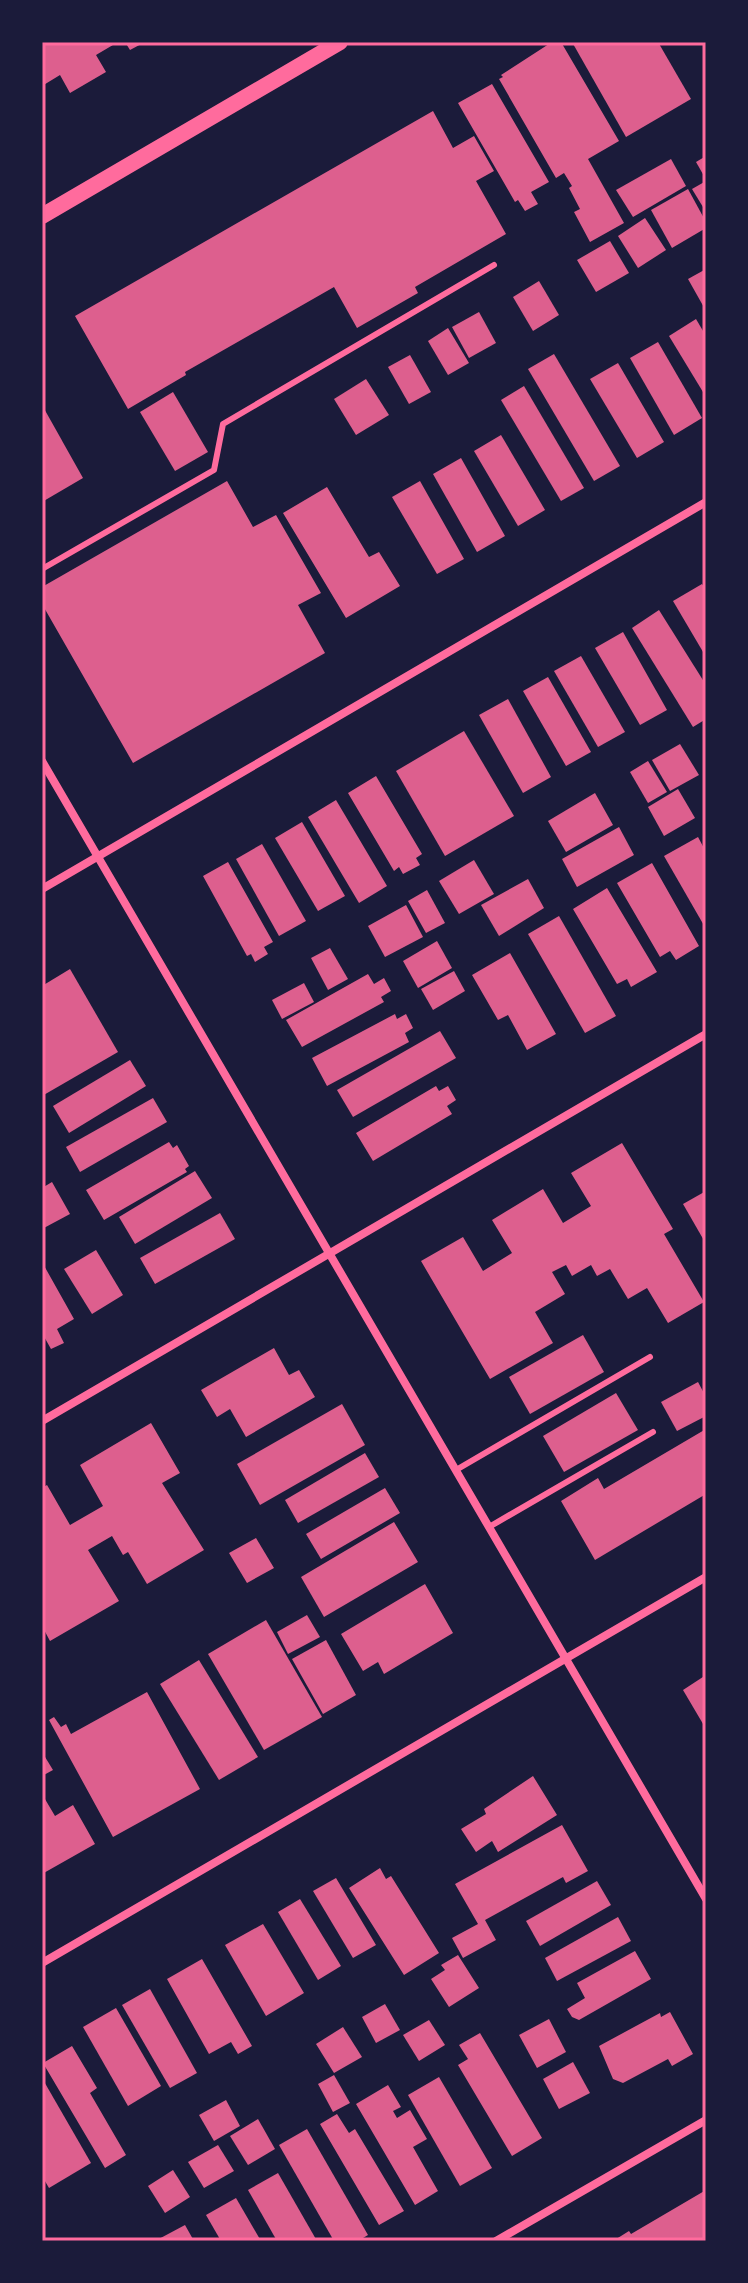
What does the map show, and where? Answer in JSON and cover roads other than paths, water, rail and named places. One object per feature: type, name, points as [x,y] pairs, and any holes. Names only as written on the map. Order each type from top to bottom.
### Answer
[{"type":"main road","points":[[42,216],[340,42]]},
{"type":"street","points":[[42,889],[706,502]]},
{"type":"street","points":[[42,761],[706,1899]]},
{"type":"street","points":[[42,1421],[706,1034]]},
{"type":"street","points":[[42,1963],[706,1577]]},
{"type":"street","points":[[496,2241],[706,2120]]},
{"type":"lane","points":[[42,569],[214,470],[223,424],[494,265]]},
{"type":"lane","points":[[456,1470],[650,1357]]},
{"type":"lane","points":[[489,1527],[653,1432]]}]
